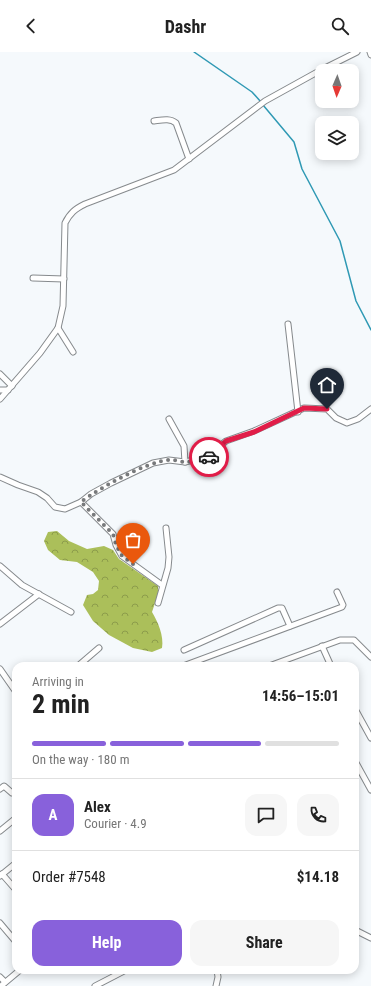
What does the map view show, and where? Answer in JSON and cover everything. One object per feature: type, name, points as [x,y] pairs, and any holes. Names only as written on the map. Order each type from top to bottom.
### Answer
[{"type":"street","points":[[0,399],[40,353],[58,328],[63,306],[65,223],[75,209],[84,204],[174,170],[265,101],[357,52]]},
{"type":"street","points":[[154,121],[173,120],[176,123],[189,159]]},
{"type":"street","points":[[33,278],[64,279]]},
{"type":"street","points":[[288,324],[298,412]]},
{"type":"street","points":[[58,328],[73,352]]},
{"type":"street","points":[[0,374],[12,386]]},
{"type":"street","points":[[0,390],[8,390]]},
{"type":"street","points":[[0,477],[38,492],[47,498],[55,507],[65,509],[81,502],[91,494],[111,483],[153,463],[169,460],[185,462],[207,457],[226,441],[254,432],[304,408],[327,409],[336,418],[347,423],[358,419],[371,410]]},
{"type":"street","points":[[170,419],[184,446],[185,462]]},
{"type":"street","points":[[81,502],[113,534],[116,545],[122,556],[162,585]]},
{"type":"street","points":[[158,603],[168,568],[169,557],[166,528]]},
{"type":"street","points":[[0,566],[22,585],[71,612]]},
{"type":"street","points":[[194,662],[342,607],[343,605],[337,592]]},
{"type":"street","points":[[0,624],[39,594]]},
{"type":"street","points":[[184,650],[278,608],[282,608],[290,626]]},
{"type":"street","points":[[279,662],[340,640],[354,640],[371,657]]},
{"type":"street","points":[[322,646],[329,662]]},
{"type":"street","points":[[83,662],[99,648]]},
{"type":"street","points":[[0,669],[12,686]]},
{"type":"street","points":[[359,716],[371,738]]},
{"type":"street","points":[[359,768],[371,790]]},
{"type":"street","points":[[0,789],[4,786],[12,793]]},
{"type":"street","points":[[0,831],[12,821]]},
{"type":"street","points":[[12,866],[1,875],[12,886]]},
{"type":"street","points":[[0,923],[12,937]]},
{"type":"street","points":[[359,932],[371,938]]},
{"type":"street","points":[[0,977],[3,984],[15,974]]},
{"type":"street","points":[[95,986],[118,974]]},
{"type":"street","points":[[216,986],[218,974]]},
{"type":"green space","points":[[57,531],[69,541],[87,549],[104,546],[113,550],[119,559],[158,586],[158,594],[152,612],[160,629],[162,648],[152,652],[133,648],[109,635],[93,621],[83,605],[87,595],[93,594],[98,590],[99,581],[93,572],[77,562],[60,560],[48,550],[44,541],[48,532]]},
{"type":"waterway","points":[[194,52],[252,92],[261,102]]},
{"type":"waterway","points":[[263,105],[294,142],[302,169],[340,241],[356,301],[371,330]]},
{"type":"way so far","points":[[133,564],[122,556],[116,545],[113,534],[81,502],[91,494],[111,483],[153,463],[169,460],[185,462],[209,457]]},
{"type":"route","points":[[209,457],[226,441],[254,432],[304,408],[327,409]]}]
